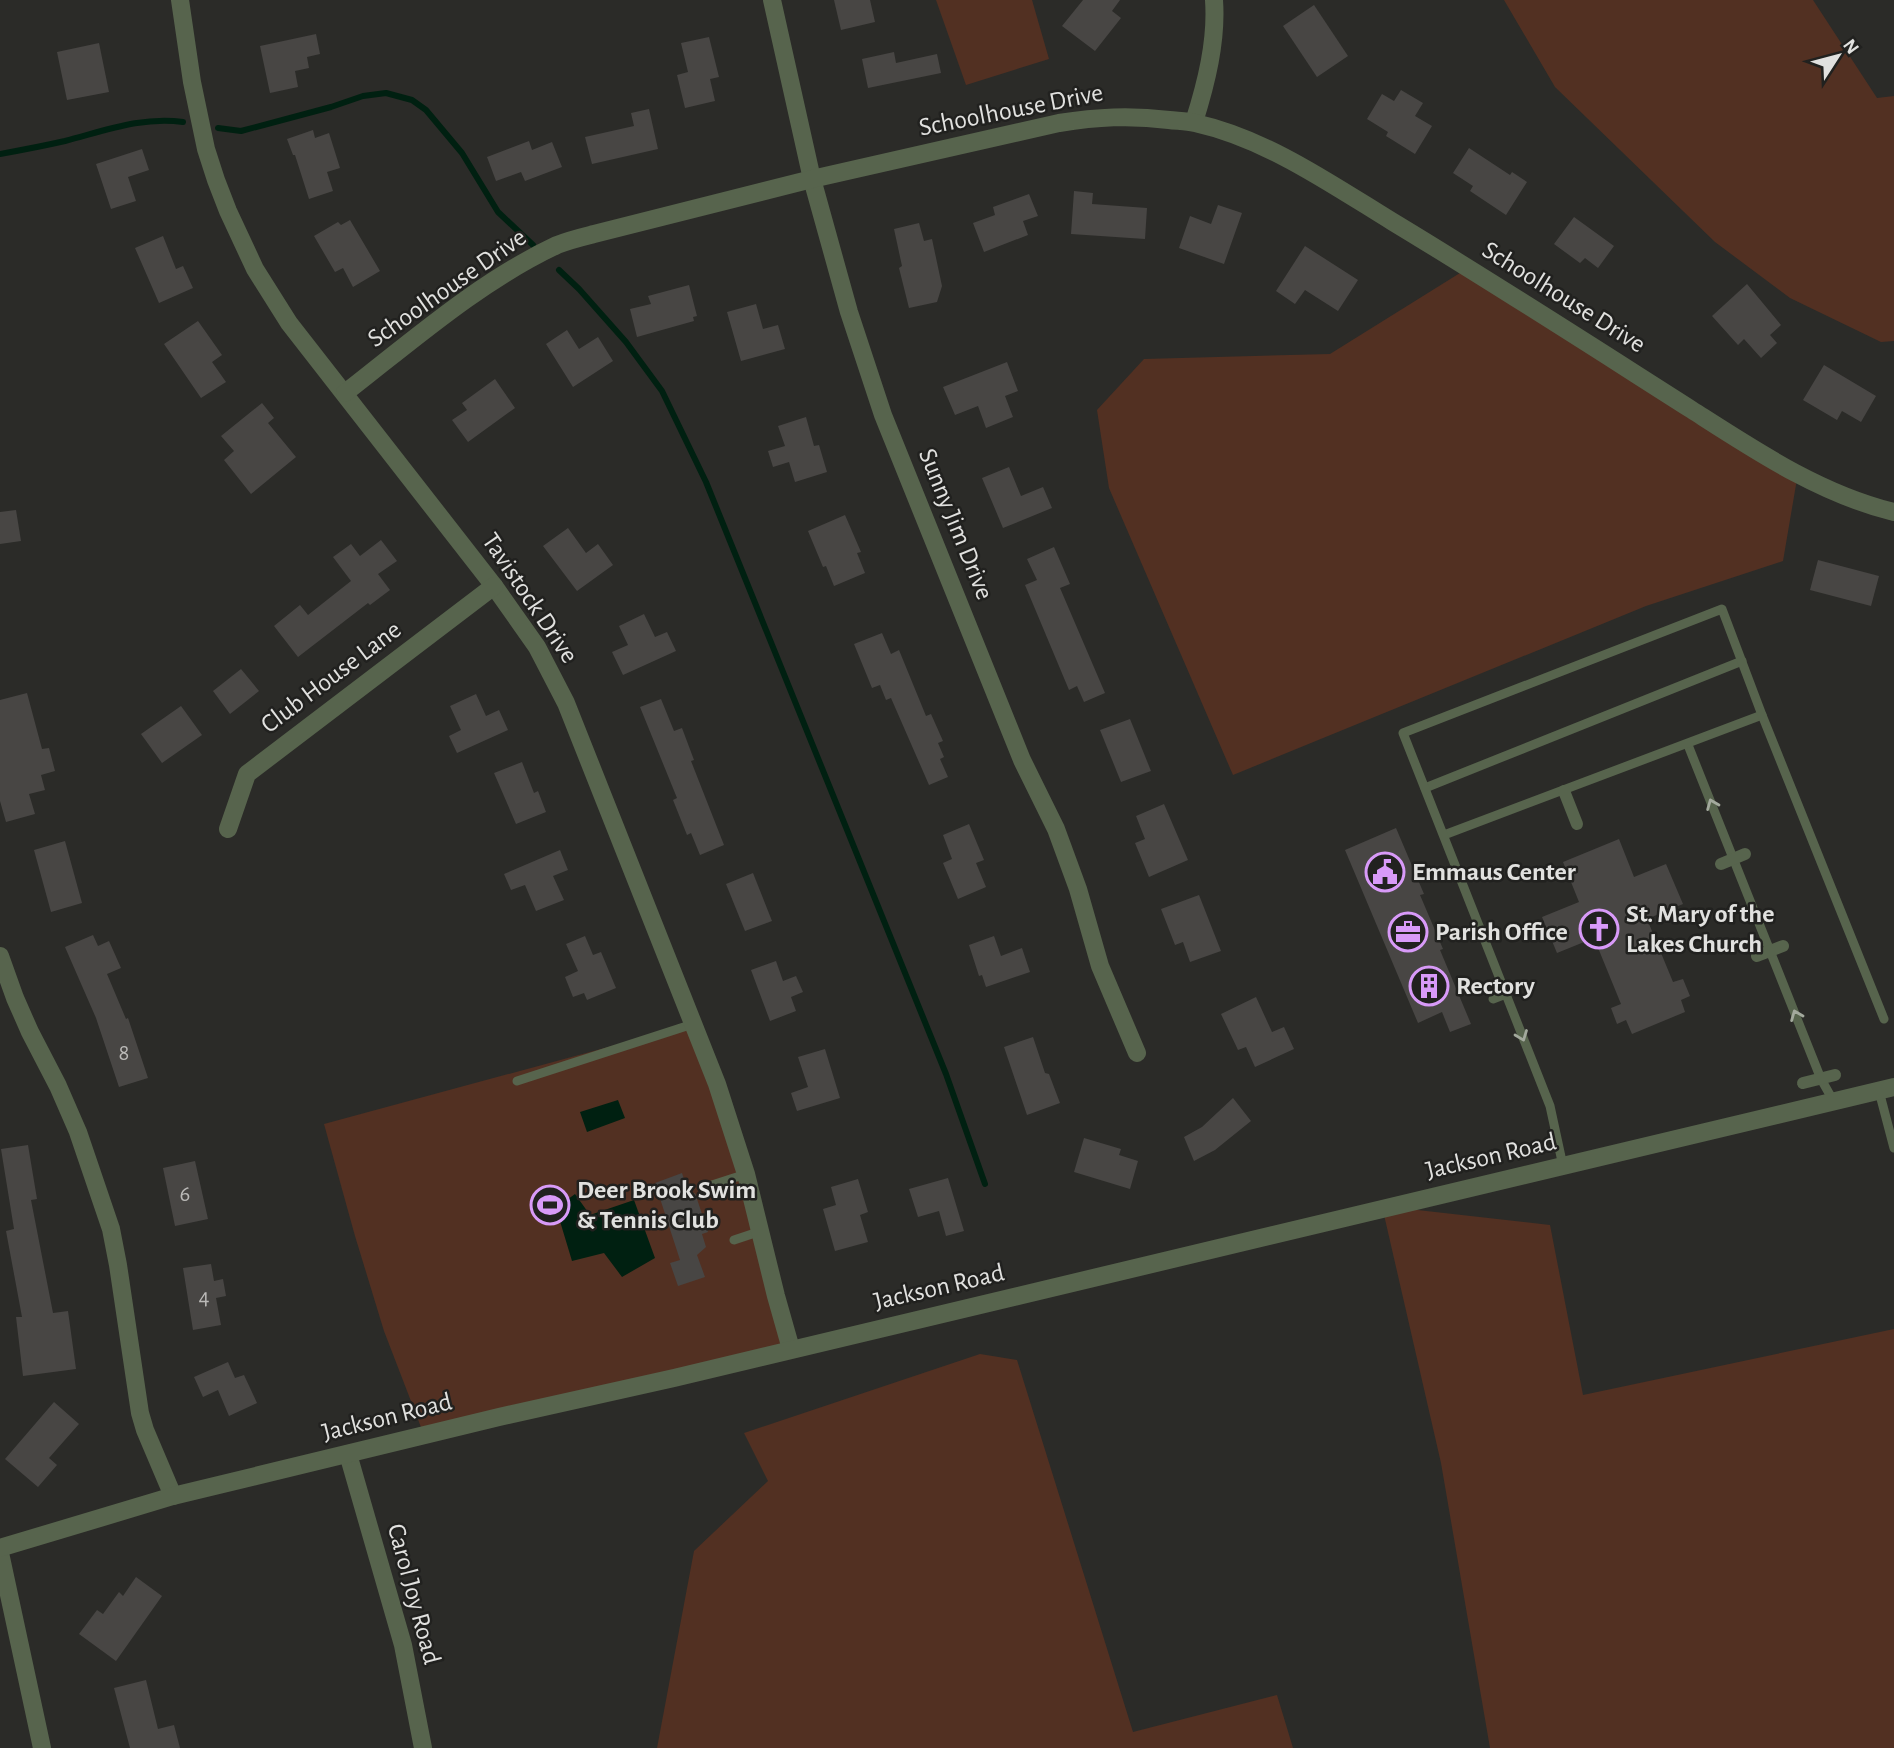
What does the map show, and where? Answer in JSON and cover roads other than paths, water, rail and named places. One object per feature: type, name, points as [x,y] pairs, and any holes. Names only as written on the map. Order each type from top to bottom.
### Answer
[{"type":"street","name":"Tavistock Drive","points":[[180,0],[191,82],[206,149],[228,211],[255,269],[289,323],[494,586],[537,647],[566,703],[717,1084],[746,1174],[791,1349]]},
{"type":"street","name":"Sunny Jim Drive","points":[[772,0],[812,179],[849,312],[883,415],[1022,760],[1056,830],[1078,889],[1100,966],[1137,1053]]},
{"type":"street","points":[[1194,122],[1206,85],[1215,16],[1214,0]]},
{"type":"street","name":"Schoolhouse Drive","points":[[345,393],[448,312],[510,270],[560,244],[812,179],[1059,123],[1119,116],[1194,122],[1242,138],[1309,172],[1468,268],[1765,456],[1830,491],[1894,512]]},
{"type":"street","name":"Club House Lane","points":[[228,830],[247,774],[494,586]]},
{"type":"street","points":[[1564,791],[1577,824]]},
{"type":"street","points":[[1721,864],[1740,857]]},
{"type":"street","points":[[1758,956],[1777,948]]},
{"type":"street","points":[[0,956],[30,1032],[78,1132],[111,1228],[140,1413],[173,1496]]},
{"type":"street","points":[[1802,1083],[1835,1075]]},
{"type":"street","name":"Jackson Road","points":[[0,1551],[173,1496],[1887,1089]]},
{"type":"street","name":"Carol Joy Road","points":[[348,1454],[403,1646],[423,1748]]},
{"type":"street","points":[[0,1551],[42,1748]]},
{"type":"lane","points":[[1563,1166],[1549,1106],[1403,733],[1722,609],[1884,1019]]},
{"type":"lane","points":[[1425,788],[1742,661]]},
{"type":"lane","points":[[1444,835],[1762,715]]},
{"type":"lane","points":[[1688,745],[1740,857],[1777,948],[1821,1079],[1834,1102]]},
{"type":"lane","points":[[1493,999],[1506,994]]},
{"type":"lane","points":[[517,1080],[693,1024]]},
{"type":"lane","points":[[1887,1089],[1894,1148]]},
{"type":"lane","points":[[712,1185],[746,1174]]},
{"type":"lane","points":[[734,1240],[761,1231]]},
{"type":"waterway","points":[[218,128],[241,131],[363,96],[386,93],[412,100],[426,110],[462,153],[498,212],[533,245]]},
{"type":"waterway","points":[[0,154],[138,123],[183,122]]},
{"type":"waterway","points":[[559,270],[626,342],[662,391],[706,482],[946,1074],[985,1184]]},
{"type":"place","name":"Emmaus Center","points":[[1385,872]]},
{"type":"place","name":"St. Mary of the Lakes Church","points":[[1599,929]]},
{"type":"place","name":"Parish Office","points":[[1408,932]]},
{"type":"place","name":"Rectory","points":[[1429,986]]},
{"type":"place","name":"Deer Brook Swim & Tennis Club","points":[[550,1205]]}]
